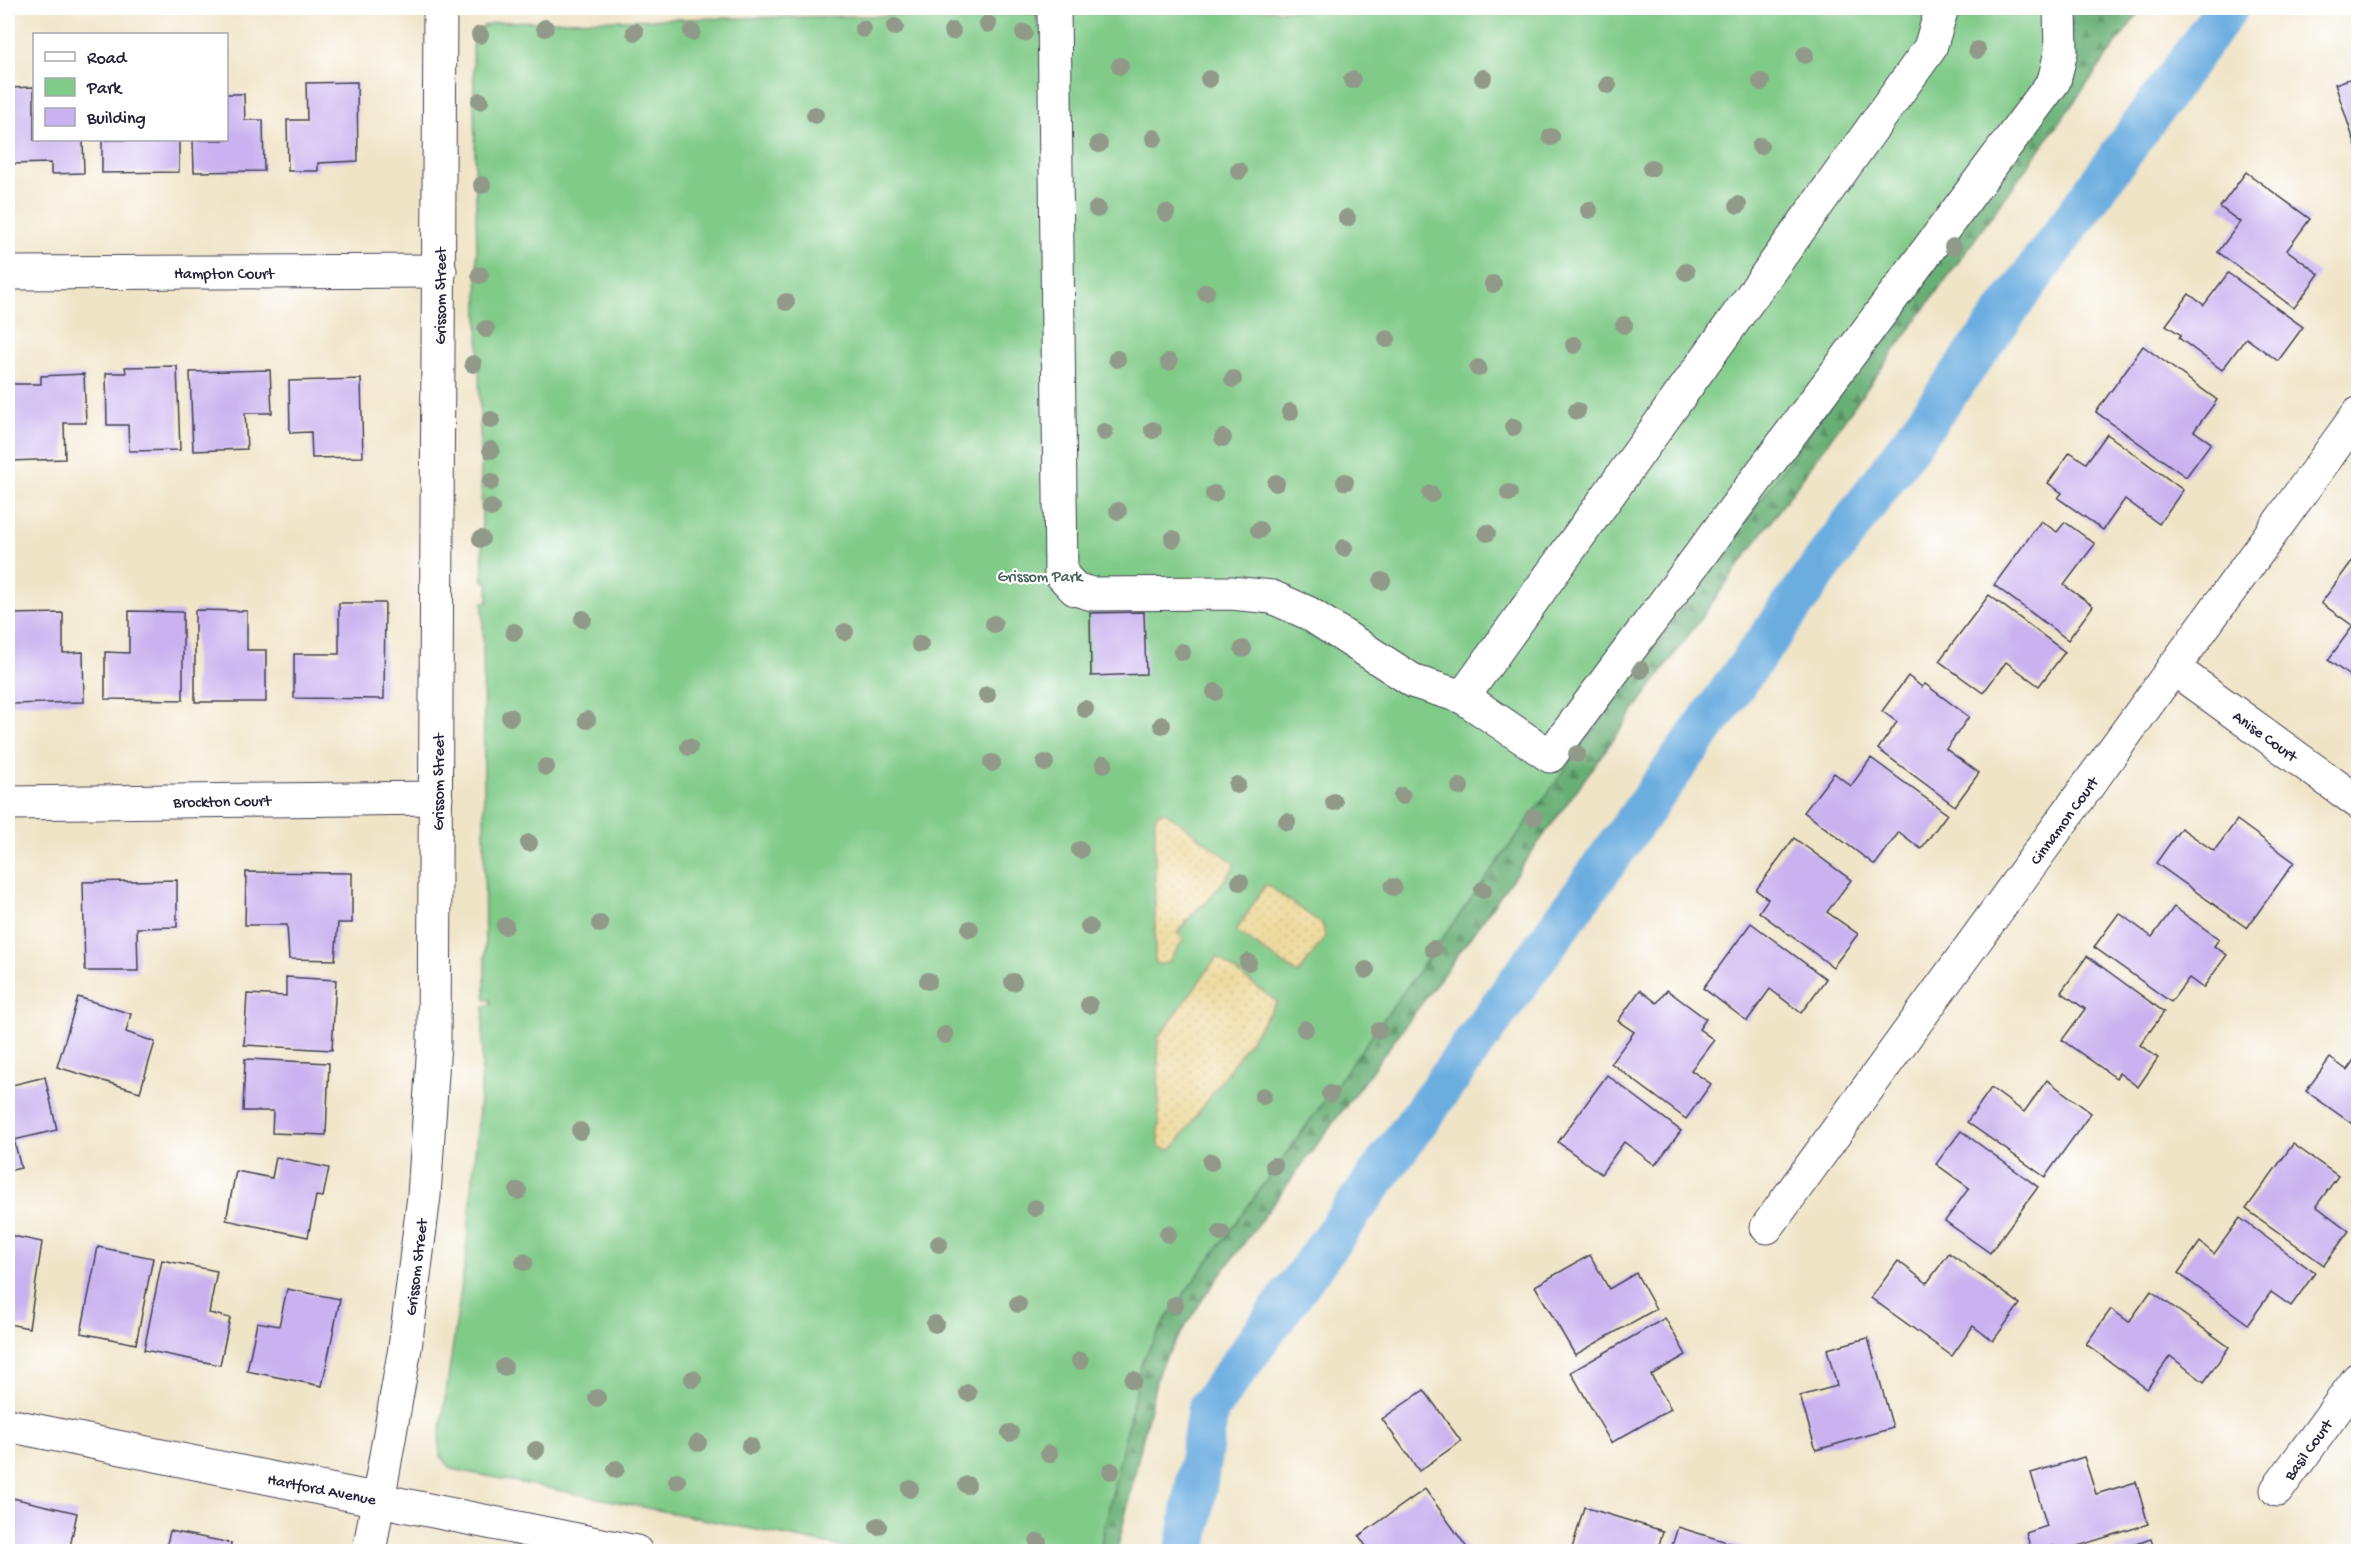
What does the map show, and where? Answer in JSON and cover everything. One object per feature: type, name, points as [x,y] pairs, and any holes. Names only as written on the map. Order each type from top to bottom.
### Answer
[{"type":"street","name":"Grissom Street","points":[[369,1551],[405,1348],[424,1196],[435,1043],[440,8]]},
{"type":"street","points":[[1054,8],[1061,574],[1074,589],[1092,594],[1231,594],[1272,597],[1308,614],[1415,682],[1463,697],[1550,756],[2048,90],[2054,81],[2061,52],[2060,8]]},
{"type":"street","points":[[1463,697],[1930,48],[1942,8]]},
{"type":"street","name":"Hampton Court","points":[[8,273],[440,271]]},
{"type":"street","name":"Cinnamon Court","points":[[1767,1227],[2358,414]]},
{"type":"street","name":"Anise Court","points":[[2173,668],[2358,802]]},
{"type":"street","name":"Brockton Court","points":[[8,802],[436,798]]},
{"type":"street","name":"Basil Court","points":[[2277,1490],[2358,1379]]},
{"type":"street","name":"Hartford Avenue","points":[[8,1425],[636,1551]]},
{"type":"green space","name":"Grissom Park","points":[[1483,8],[1915,8],[1915,14],[2132,12],[1143,1371],[1107,1551],[862,1551],[452,1469],[440,1455],[439,1441],[466,1255],[481,1087],[484,1006],[491,1005],[491,1000],[485,1000],[483,602],[488,602],[488,582],[483,581],[473,45],[478,31],[488,24],[499,22],[1037,13],[1037,23],[1067,23],[1068,12]]},
{"type":"green space","points":[[2070,8],[2142,8],[1453,961],[1204,1297],[1162,1363],[1157,1377],[1117,1551],[1099,1552],[1142,1361],[1168,1316],[1991,183]]},
{"type":"sand","points":[[1164,811],[1234,863],[1233,869],[1204,906],[1201,905],[1177,933],[1184,939],[1169,961],[1160,965],[1155,961],[1155,819],[1157,814]]},
{"type":"sand","points":[[1266,884],[1323,925],[1325,937],[1298,974],[1236,931]]},
{"type":"sand","points":[[1217,957],[1277,1002],[1175,1146],[1170,1150],[1159,1147],[1158,1038]]},
{"type":"building","points":[[2358,42],[2358,59],[2353,44]]},
{"type":"building","points":[[2358,76],[2358,153],[2335,84]]},
{"type":"building","points":[[357,82],[358,161],[318,163],[318,171],[288,171],[287,120],[307,120],[306,83]]},
{"type":"building","points":[[33,87],[33,141],[83,141],[84,173],[51,174],[51,163],[10,164],[9,88]]},
{"type":"building","points":[[228,94],[244,94],[245,120],[263,120],[264,171],[194,172],[193,141],[228,141]]},
{"type":"building","points":[[102,141],[179,141],[179,172],[102,173]]},
{"type":"building","points":[[2246,172],[2310,219],[2287,250],[2319,274],[2294,308],[2218,252],[2240,222],[2220,207]]},
{"type":"building","points":[[2228,273],[2303,327],[2278,361],[2246,338],[2222,370],[2179,338],[2181,335],[2166,325],[2189,294],[2204,305]]},
{"type":"building","points":[[2143,346],[2217,400],[2194,431],[2211,443],[2186,477],[2096,412]]},
{"type":"building","points":[[177,366],[180,450],[129,451],[128,425],[107,425],[106,373],[126,373],[125,367]]},
{"type":"building","points":[[270,370],[272,413],[245,413],[247,449],[193,451],[190,372]]},
{"type":"building","points":[[84,374],[86,423],[64,423],[65,459],[10,461],[8,384],[41,384],[41,376]]},
{"type":"building","points":[[361,379],[363,457],[312,458],[311,432],[290,433],[289,381]]},
{"type":"building","points":[[2107,434],[2183,490],[2159,524],[2125,499],[2103,530],[2058,498],[2062,493],[2048,483],[2070,452],[2086,463]]},
{"type":"building","points":[[2041,521],[2057,532],[2065,522],[2095,544],[2064,585],[2093,606],[2068,640],[1994,585]]},
{"type":"building","points":[[2352,561],[2358,565],[2358,682],[2328,660],[2353,626],[2321,603]]},
{"type":"building","points":[[1989,595],[2065,652],[2039,686],[2006,662],[1983,693],[1939,661]]},
{"type":"building","points":[[339,603],[385,603],[384,699],[294,698],[294,654],[339,654]]},
{"type":"building","points":[[195,610],[247,611],[247,650],[266,650],[266,702],[195,702]]},
{"type":"building","points":[[129,611],[183,612],[183,700],[105,699],[105,652],[129,653]]},
{"type":"building","points":[[1144,612],[1146,674],[1091,676],[1090,613]]},
{"type":"building","points":[[63,613],[63,653],[83,652],[84,702],[10,704],[9,614]]},
{"type":"building","points":[[1908,676],[1922,687],[1925,684],[1969,717],[1946,749],[1979,773],[1955,806],[1878,749],[1897,722],[1882,711]]},
{"type":"building","points":[[1871,758],[1947,814],[1921,849],[1899,832],[1875,865],[1804,812],[1834,773],[1851,786]]},
{"type":"building","points":[[2237,820],[2294,862],[2247,928],[2156,863],[2181,828],[2214,851]]},
{"type":"building","points":[[1794,838],[1851,880],[1827,912],[1858,934],[1833,967],[1759,912],[1768,899],[1756,890]]},
{"type":"building","points":[[246,872],[352,873],[352,923],[338,923],[335,960],[289,959],[287,925],[245,925]]},
{"type":"building","points":[[177,880],[177,927],[137,928],[138,971],[85,971],[83,882]]},
{"type":"building","points":[[2174,907],[2219,939],[2214,946],[2227,955],[2203,988],[2189,978],[2171,1002],[2094,947],[2119,913],[2152,937]]},
{"type":"building","points":[[1751,923],[1826,979],[1801,1013],[1770,989],[1747,1021],[1703,988]]},
{"type":"building","points":[[2087,956],[2164,1012],[2140,1045],[2158,1058],[2138,1087],[2119,1073],[2116,1078],[2062,1040],[2085,1009],[2061,992]]},
{"type":"building","points":[[286,977],[336,980],[332,1050],[244,1045],[247,994],[286,996]]},
{"type":"building","points":[[1640,990],[1657,1003],[1667,990],[1706,1019],[1699,1029],[1714,1040],[1691,1070],[1711,1084],[1686,1119],[1611,1063],[1634,1032],[1618,1021]]},
{"type":"building","points":[[78,997],[131,1014],[126,1032],[155,1042],[140,1092],[57,1067]]},
{"type":"building","points":[[2358,1054],[2358,1128],[2306,1091],[2330,1058],[2347,1070]]},
{"type":"building","points":[[245,1059],[329,1063],[326,1135],[272,1133],[273,1111],[243,1111]]},
{"type":"building","points":[[1607,1075],[1681,1131],[1655,1165],[1624,1142],[1601,1174],[1558,1142]]},
{"type":"building","points":[[45,1077],[57,1130],[14,1140],[21,1168],[8,1171],[8,1086]]},
{"type":"building","points":[[2047,1080],[2091,1113],[2045,1177],[1967,1122],[1991,1088],[2024,1112]]},
{"type":"building","points":[[1961,1131],[2038,1187],[1990,1253],[1945,1221],[1969,1188],[1936,1164]]},
{"type":"building","points":[[2293,1144],[2338,1176],[2316,1206],[2349,1231],[2324,1265],[2246,1209]]},
{"type":"building","points":[[276,1157],[329,1168],[323,1197],[316,1196],[308,1237],[226,1220],[236,1171],[272,1178]]},
{"type":"building","points":[[2240,1218],[2315,1273],[2291,1306],[2271,1292],[2248,1324],[2178,1273],[2200,1242],[2214,1254]]},
{"type":"building","points":[[8,1235],[42,1242],[29,1328],[8,1324]]},
{"type":"building","points":[[98,1247],[153,1258],[136,1344],[81,1333]]},
{"type":"building","points":[[1949,1253],[2020,1304],[1993,1341],[1973,1326],[1952,1356],[1871,1298],[1898,1261],[1927,1283]]},
{"type":"building","points":[[1590,1255],[1609,1289],[1636,1273],[1656,1309],[1575,1355],[1535,1286]]},
{"type":"building","points":[[162,1260],[217,1271],[209,1313],[230,1318],[220,1365],[144,1350]]},
{"type":"building","points":[[287,1289],[340,1299],[322,1386],[247,1371],[257,1322],[279,1326]]},
{"type":"building","points":[[2151,1291],[2229,1347],[2204,1382],[2170,1356],[2147,1389],[2086,1344],[2111,1309],[2129,1322]]},
{"type":"building","points":[[1665,1318],[1686,1355],[1651,1375],[1671,1409],[1611,1443],[1571,1372]]},
{"type":"building","points":[[1868,1338],[1893,1428],[1816,1450],[1800,1396],[1837,1386],[1827,1349]]},
{"type":"building","points":[[1424,1390],[1461,1441],[1419,1471],[1382,1419]]},
{"type":"building","points":[[2084,1457],[2096,1494],[2136,1482],[2148,1524],[2059,1552],[2054,1546],[2032,1552],[2026,1533],[2047,1526],[2031,1473]]},
{"type":"building","points":[[1425,1489],[1470,1552],[1370,1552],[1359,1536]]},
{"type":"building","points":[[8,1497],[77,1513],[69,1552],[8,1552]]},
{"type":"building","points":[[1584,1507],[1663,1531],[1657,1552],[1571,1552]]},
{"type":"building","points":[[1678,1527],[1756,1551],[1756,1552],[1670,1552]]},
{"type":"building","points":[[170,1531],[231,1543],[230,1552],[165,1552]]},
{"type":"building","points":[[2151,1539],[2155,1552],[2113,1552],[2113,1551]]},
{"type":"waterway","points":[[1186,1552],[1208,1409],[2227,8]]}]
